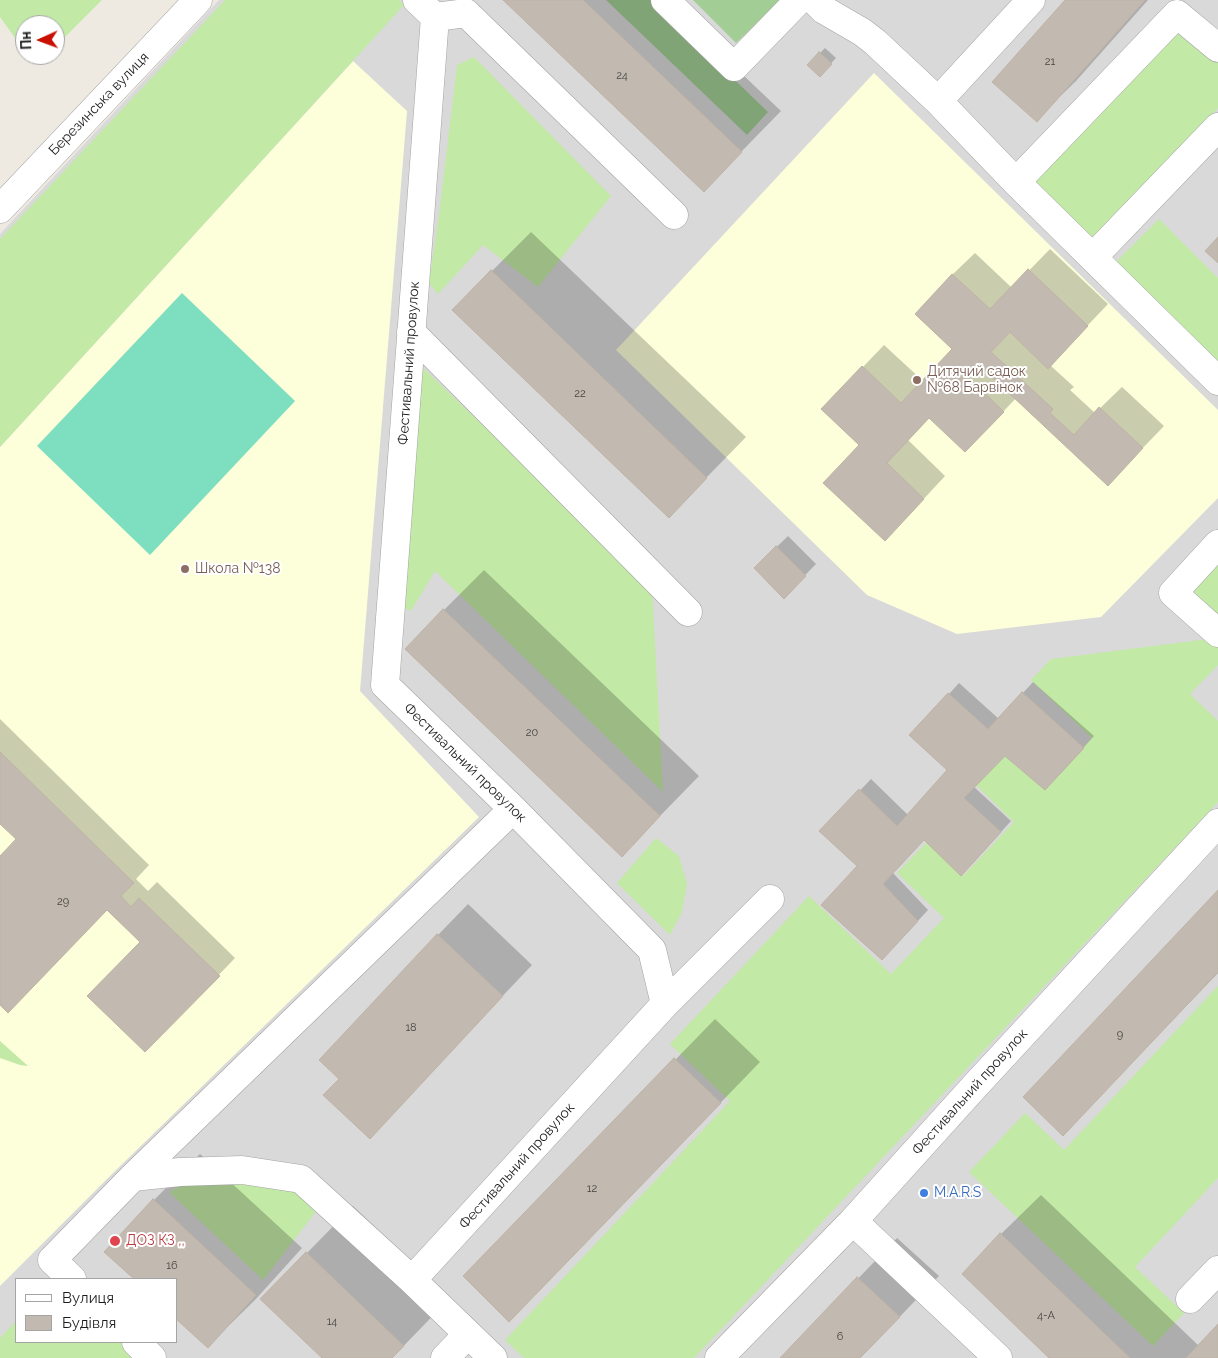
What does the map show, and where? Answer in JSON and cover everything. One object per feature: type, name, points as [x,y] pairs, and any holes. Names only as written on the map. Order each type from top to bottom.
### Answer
[{"type":"street","name":"Березинська вулиця","points":[[0,209],[198,0]]},
{"type":"street","points":[[665,0],[734,67],[799,0]]},
{"type":"street","points":[[814,0],[824,10],[862,32],[938,101],[1016,182],[1218,381]]},
{"type":"street","points":[[938,101],[1030,0]]},
{"type":"street","points":[[426,9],[466,13],[674,215]]},
{"type":"street","name":"Фестивальний провулок","points":[[412,1280],[665,1004],[652,950],[513,809],[385,685],[412,332],[426,9]]},
{"type":"street","points":[[1016,182],[1178,14],[1218,48]]},
{"type":"street","points":[[1093,257],[1218,127]]},
{"type":"street","points":[[412,332],[688,612]]},
{"type":"street","points":[[1218,544],[1173,593],[1218,633]]},
{"type":"street","points":[[71,1278],[52,1260],[133,1177],[513,809]]},
{"type":"street","name":"Фестивальний провулок","points":[[719,1358],[853,1221],[1218,823]]},
{"type":"street","points":[[665,1004],[770,899]]},
{"type":"street","points":[[133,1177],[180,1172],[242,1170],[301,1180],[412,1280],[493,1358]]},
{"type":"street","points":[[853,1221],[998,1358]]},
{"type":"street","points":[[1190,1299],[1218,1270]]},
{"type":"street","points":[[445,1358],[468,1334]]},
{"type":"street","points":[[137,1343],[152,1358]]},
{"type":"shaded area","points":[[219,0],[1218,0],[1218,1358],[0,1358],[0,234]]},
{"type":"shaded area","name":"Школа №138","points":[[353,61],[407,111],[360,691],[479,817],[111,1175],[0,1286],[0,447]]},
{"type":"shaded area","name":"Дитячий садок №68 Барвінок","points":[[874,73],[1218,410],[1218,498],[1101,617],[957,634],[867,595],[616,350]]},
{"type":"green space","points":[[0,0],[102,0],[65,37],[65,15],[15,15],[15,38],[0,17]]},
{"type":"green space","points":[[225,0],[399,0],[404,5],[0,447],[0,239]]},
{"type":"green space","points":[[606,0],[652,0],[768,112],[747,135]]},
{"type":"green space","points":[[693,0],[780,0],[736,43]]},
{"type":"green space","points":[[1179,22],[1218,60],[1218,108],[1092,244],[1028,182]]},
{"type":"green space","points":[[474,57],[611,196],[538,287],[483,245],[438,294],[429,283],[457,65]]},
{"type":"green space","points":[[1159,219],[1218,278],[1218,366],[1114,264]]},
{"type":"green space","points":[[182,293],[295,401],[150,555],[37,446]]},
{"type":"green space","points":[[422,367],[652,587],[663,792],[435,571],[411,611],[402,607]]},
{"type":"green space","points":[[1218,554],[1218,616],[1187,585]]},
{"type":"green space","points":[[1208,639],[1218,648],[1218,665],[1190,694],[1218,721],[1218,802],[694,1358],[524,1358],[505,1340],[730,1101],[670,1044],[809,896],[891,974],[944,918],[897,873],[928,841],[964,875],[1014,822],[975,784],[1004,752],[1044,789],[1092,738],[1031,680],[1051,659]]},
{"type":"green space","points":[[656,838],[679,856],[687,884],[682,912],[670,935],[617,883]]},
{"type":"green space","points":[[1218,986],[1218,1178],[1135,1267],[1184,1313],[1153,1346],[969,1172],[1025,1113],[1064,1150]]},
{"type":"green space","points":[[0,1041],[28,1066],[0,1058]]},
{"type":"green space","points":[[190,1181],[242,1182],[292,1188],[318,1209],[263,1280],[169,1192]]},
{"type":"green space","points":[[15,1322],[15,1343],[122,1343],[137,1358],[0,1358],[0,1338]]},
{"type":"building","points":[[503,0],[583,0],[742,152],[704,192]]},
{"type":"building","points":[[1065,0],[1145,0],[1037,122],[992,82]]},
{"type":"building","points":[[819,52],[832,64],[820,77],[807,65]]},
{"type":"building","points":[[1218,237],[1218,263],[1205,251]]},
{"type":"building","points":[[1028,269],[1088,326],[1048,369],[1010,332],[991,352],[1053,409],[1050,413],[1074,435],[1099,407],[1143,448],[1108,486],[979,365],[968,377],[1004,412],[965,452],[929,418],[887,463],[924,499],[885,541],[823,483],[859,445],[821,409],[862,366],[901,403],[952,349],[915,314],[952,274],[990,309]]},
{"type":"building","points":[[491,270],[707,478],[669,518],[452,310]]},
{"type":"building","points":[[776,546],[806,576],[784,599],[754,568]]},
{"type":"building","points":[[443,609],[660,816],[622,857],[405,649]]},
{"type":"building","points":[[1022,692],[1084,748],[1045,790],[1005,756],[964,798],[1001,832],[961,876],[924,840],[883,884],[918,921],[882,960],[821,905],[857,866],[819,831],[859,789],[897,826],[947,770],[909,735],[948,693],[988,729]]},
{"type":"building","points":[[0,752],[134,883],[121,896],[131,907],[139,898],[220,976],[145,1052],[87,996],[140,942],[107,910],[8,1013],[0,1005],[0,856],[16,839],[0,824]]},
{"type":"building","points":[[1218,890],[1218,972],[1063,1136],[1023,1097]]},
{"type":"building","points":[[437,934],[503,996],[370,1139],[323,1095],[339,1079],[319,1060]]},
{"type":"building","points":[[674,1058],[721,1103],[509,1322],[463,1276]]},
{"type":"building","points":[[153,1199],[256,1295],[208,1348],[178,1321],[178,1278],[133,1278],[104,1252]]},
{"type":"building","points":[[1000,1233],[1130,1358],[1049,1358],[962,1274]]},
{"type":"building","points":[[306,1252],[404,1346],[392,1358],[322,1358],[260,1299]]},
{"type":"building","points":[[857,1277],[900,1317],[860,1358],[780,1358]]},
{"type":"building","points":[[1218,1324],[1218,1358],[1186,1358]]},
{"type":"place","name":"Дитячий садок №68 Барвінок","points":[[917,380]]},
{"type":"place","name":"Школа №138","points":[[185,569]]},
{"type":"place","name":"M.A.R.S","points":[[924,1193]]},
{"type":"place","name":"ДОЗ КЗ ,,","points":[[115,1241]]}]
